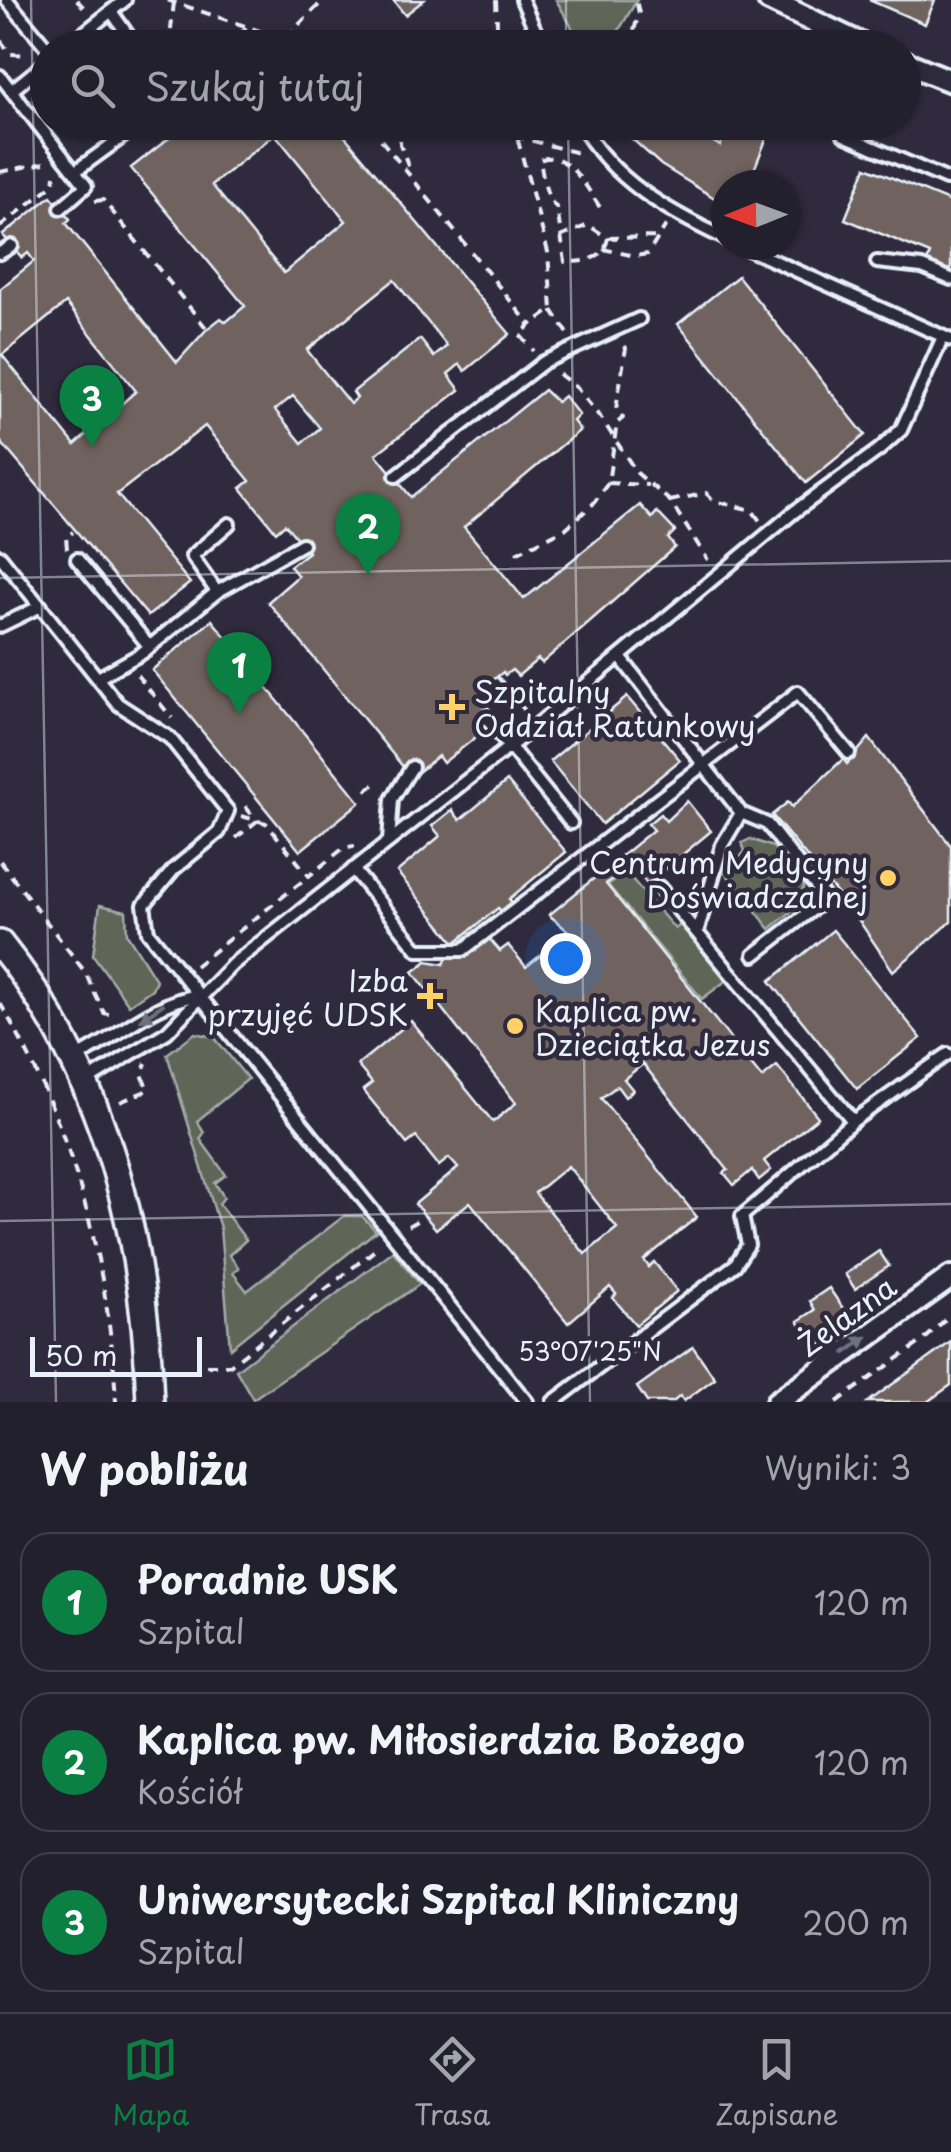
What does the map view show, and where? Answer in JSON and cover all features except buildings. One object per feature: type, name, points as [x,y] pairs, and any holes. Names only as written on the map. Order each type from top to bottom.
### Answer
[{"type":"street","points":[[770,0],[832,30]]},
{"type":"street","points":[[921,69],[951,81]]},
{"type":"street","points":[[0,944],[73,1059],[128,1207],[146,1319],[150,1402]]},
{"type":"street","name":"Żelazna","points":[[777,1402],[951,1277]]},
{"type":"lane","points":[[7,0],[32,30]]},
{"type":"lane","points":[[90,30],[125,0]]},
{"type":"lane","points":[[522,0],[535,30]]},
{"type":"lane","points":[[111,12],[124,30]]},
{"type":"lane","points":[[0,76],[30,112]]},
{"type":"lane","points":[[12,90],[30,76]]},
{"type":"lane","points":[[53,140],[86,186],[61,208]]},
{"type":"lane","points":[[77,170],[118,140]]},
{"type":"lane","points":[[592,140],[608,162],[656,204],[711,232]]},
{"type":"lane","points":[[853,140],[946,179]]},
{"type":"lane","points":[[0,252],[12,246]]},
{"type":"lane","points":[[84,1083],[166,1032],[199,995],[901,430],[947,338],[773,260]]},
{"type":"lane","points":[[877,262],[922,266],[951,279]]},
{"type":"lane","points":[[396,476],[544,362],[638,320]]},
{"type":"lane","points":[[217,592],[192,556],[229,524]]},
{"type":"lane","points":[[98,678],[150,647],[217,592],[302,544]]},
{"type":"lane","points":[[0,556],[118,704],[170,738],[228,811],[219,832],[174,870],[144,905],[148,932],[527,1402]]},
{"type":"lane","points":[[77,559],[150,647]]},
{"type":"lane","points":[[0,626],[41,606]]},
{"type":"lane","points":[[620,656],[742,812],[768,824],[826,899],[754,955]]},
{"type":"lane","points":[[353,869],[418,950],[462,950],[707,766],[798,692],[849,753]]},
{"type":"lane","points":[[486,717],[571,823]]},
{"type":"lane","points":[[389,841],[392,799],[412,767]]},
{"type":"lane","points":[[698,930],[722,845],[742,812]]},
{"type":"lane","points":[[659,887],[854,1121]]},
{"type":"lane","points":[[73,1059],[110,1042],[171,999],[199,995]]},
{"type":"lane","points":[[553,1402],[735,1264],[748,1244],[742,1216],[854,1121],[948,1054]]},
{"type":"path","points":[[77,0],[88,12]]},
{"type":"path","points":[[292,30],[324,0]]},
{"type":"path","points":[[496,0],[497,30]]},
{"type":"path","points":[[634,30],[639,13],[636,0]]},
{"type":"path","points":[[171,30],[172,1],[259,30]]},
{"type":"path","points":[[244,30],[247,26]]},
{"type":"path","points":[[493,30],[497,26]]},
{"type":"path","points":[[382,140],[530,326]]},
{"type":"path","points":[[400,140],[412,178]]},
{"type":"path","points":[[518,140],[548,252],[552,310],[577,347]]},
{"type":"path","points":[[534,140],[608,162]]},
{"type":"path","points":[[0,227],[54,184],[56,176],[35,148]]},
{"type":"path","points":[[604,213],[560,159],[540,160],[550,202],[556,208],[565,262],[590,261],[604,249],[608,238]]},
{"type":"path","points":[[0,172],[47,162]]},
{"type":"path","points":[[103,200],[207,329]]},
{"type":"path","points":[[560,236],[588,225],[608,238],[663,234],[648,254],[635,256],[604,249]]},
{"type":"path","points":[[552,310],[520,335],[544,362],[577,388],[615,442],[670,501],[718,576]]},
{"type":"path","points":[[516,553],[565,529],[608,483],[617,423],[623,418],[616,409],[626,348],[615,330]]},
{"type":"path","points":[[608,483],[651,485]]},
{"type":"path","points":[[670,501],[706,493],[714,502],[752,510],[769,533]]},
{"type":"path","points":[[498,676],[537,725]]},
{"type":"path","points":[[366,791],[378,781]]},
{"type":"path","points":[[228,811],[266,823],[309,876]]},
{"type":"path","points":[[180,974],[208,959],[345,847]]},
{"type":"path","points":[[0,861],[85,972],[104,1012],[120,1018]]},
{"type":"path","points":[[0,1003],[43,1088],[83,1192],[102,1271],[116,1402]]},
{"type":"path","points":[[206,1366],[230,1365],[393,1235],[425,1216]]},
{"type":"path","points":[[836,1402],[924,1340],[951,1314]]},
{"type":"green space","points":[[556,0],[637,0],[619,30],[574,30]]},
{"type":"green space","points":[[750,839],[773,847],[805,882],[798,906],[770,929],[724,871],[727,864],[733,866],[745,851],[742,843]]},
{"type":"green space","points":[[625,871],[675,929],[680,925],[727,980],[702,999],[608,885]]},
{"type":"green space","points":[[100,905],[126,911],[127,934],[156,980],[152,989],[129,1005],[93,955]]},
{"type":"green space","points":[[195,1033],[214,1037],[248,1079],[197,1121],[204,1133],[200,1139],[226,1175],[215,1183],[224,1197],[219,1204],[246,1240],[229,1255],[239,1268],[233,1273],[247,1291],[344,1216],[362,1216],[376,1231],[230,1348],[220,1228],[167,1054]]},
{"type":"green space","points":[[393,1251],[420,1284],[253,1399],[236,1370]]},
{"type":"place","name":"Uniwersytecki Szpital Kliniczny","points":[[92,447]]},
{"type":"place","name":"Kaplica pw. Miłosierdzia Bożego","points":[[368,575]]},
{"type":"place","name":"Szpitalny Oddział Ratunkowy","points":[[452,707]]},
{"type":"place","name":"Poradnie USK","points":[[239,714]]},
{"type":"place","name":"Centrum Medycyny Doświadczalnej","points":[[888,878]]},
{"type":"place","name":"Izba przyjęć UDSK","points":[[430,996]]},
{"type":"place","name":"Kaplica pw. Dzieciątka Jezus","points":[[515,1026]]}]
